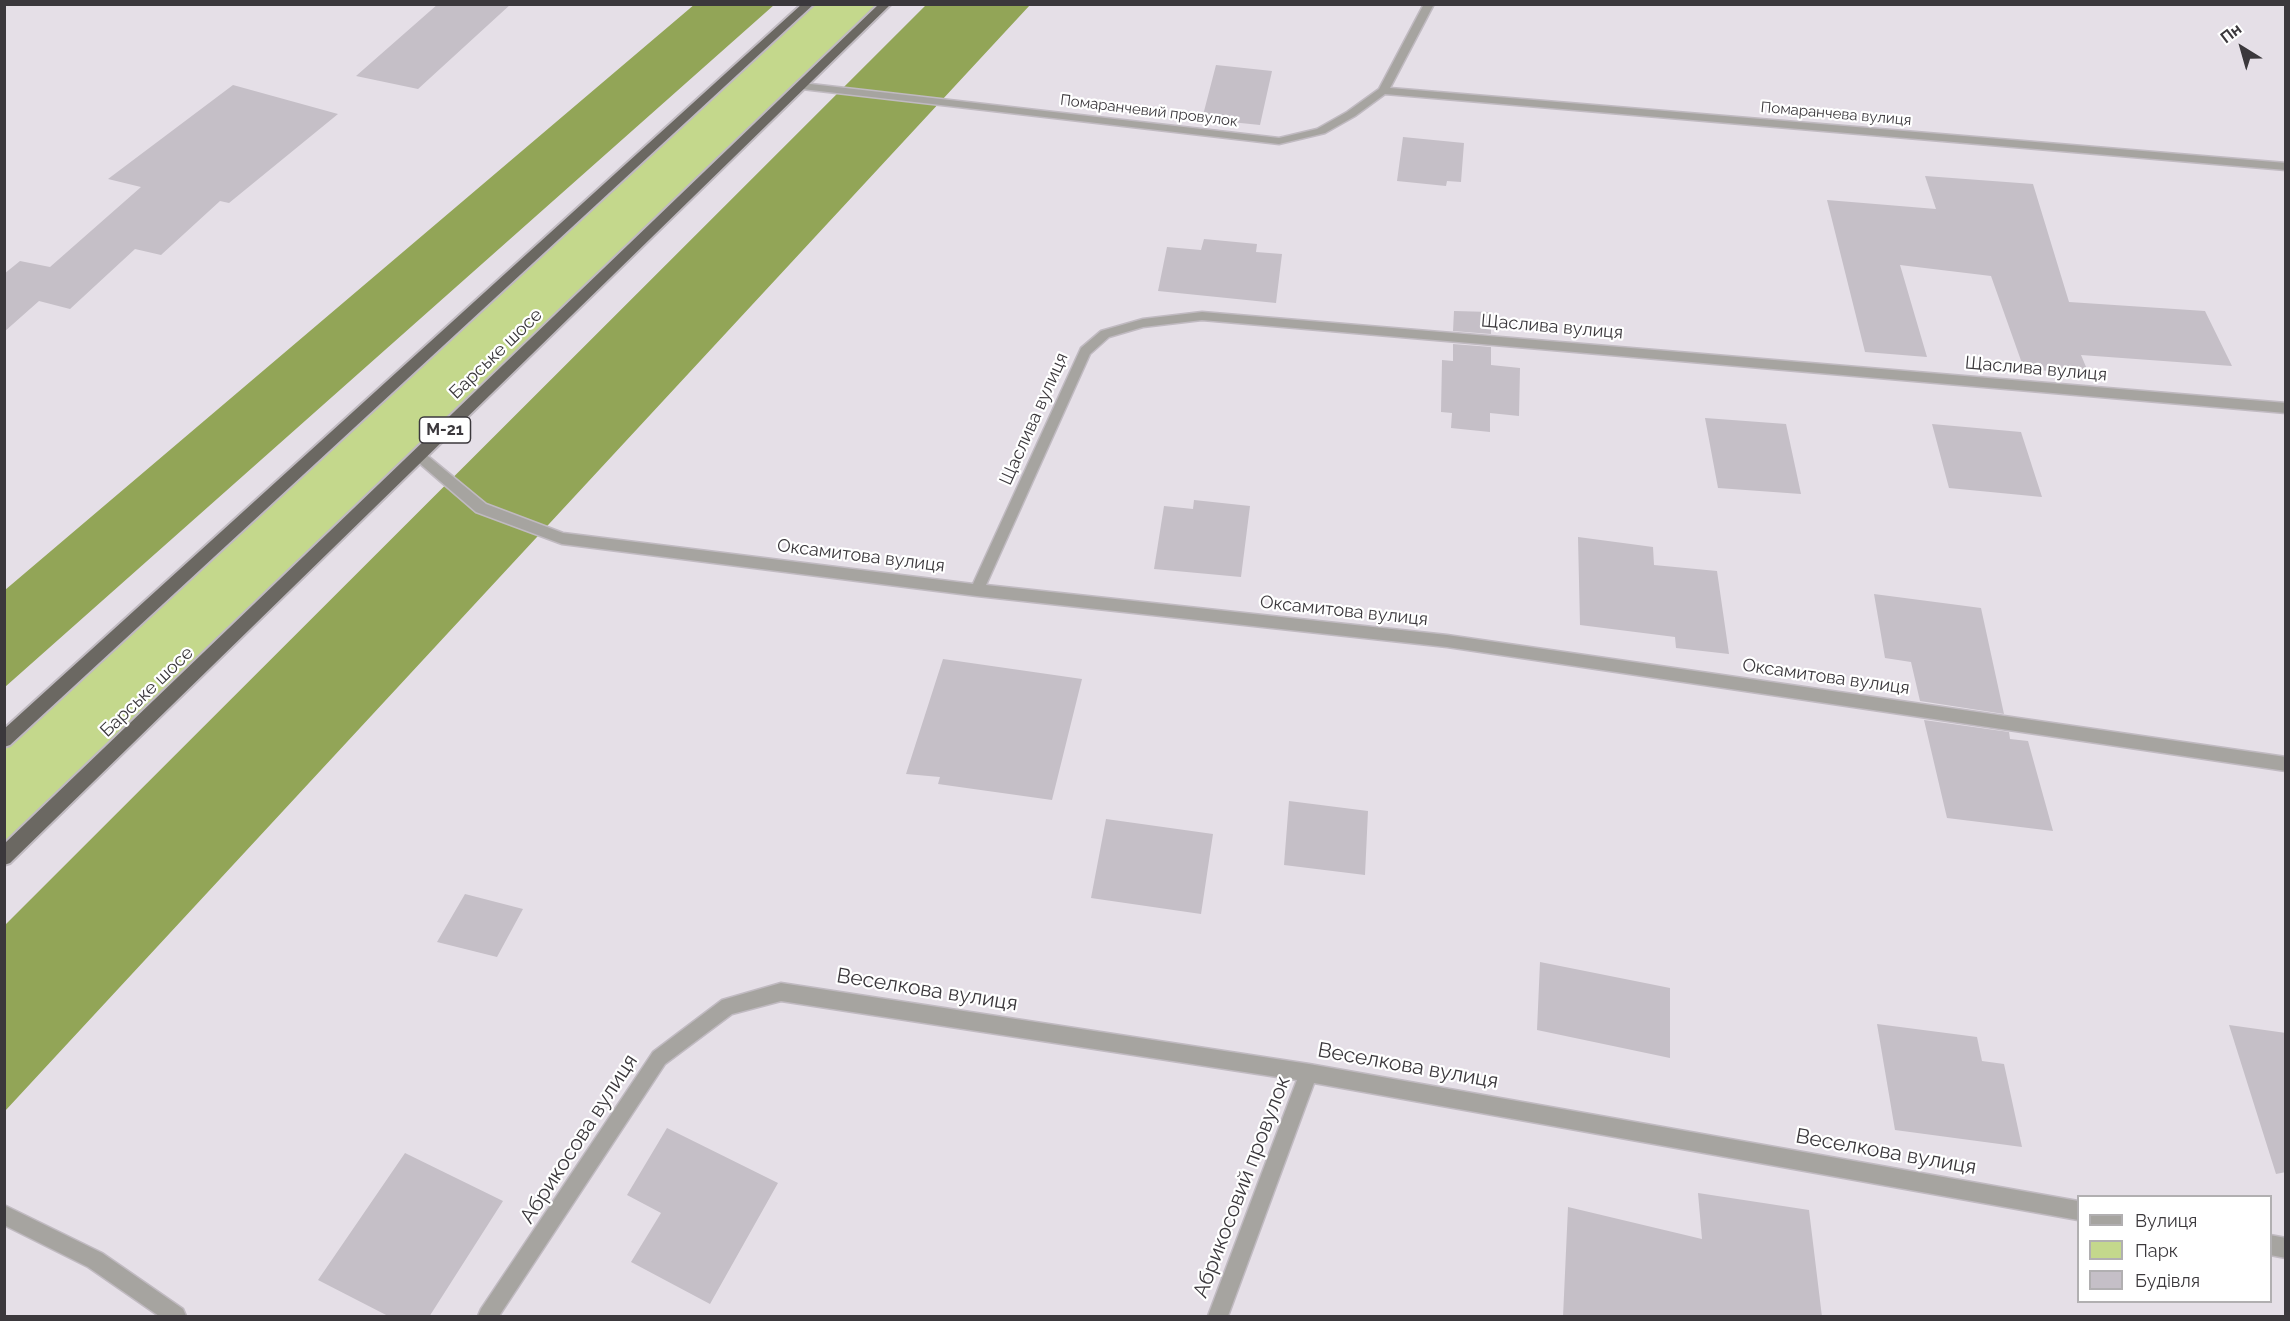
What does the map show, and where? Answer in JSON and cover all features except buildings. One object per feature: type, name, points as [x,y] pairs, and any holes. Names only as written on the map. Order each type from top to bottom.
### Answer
[{"type":"highway","points":[[4,740],[809,4]]},
{"type":"highway","name":"Барське шосе","points":[[4,857],[886,4]]},
{"type":"street","name":"Помаранчевий провулок","points":[[802,86],[1279,141],[1321,131],[1351,114],[1383,91],[1429,4]]},
{"type":"street","name":"Помаранчева вулиця","points":[[1383,91],[2286,167]]},
{"type":"street","name":"Щаслива вулиця","points":[[977,590],[1085,351],[1105,334],[1143,323],[1202,316],[2286,408]]},
{"type":"street","name":"Оксамитова вулиця","points":[[418,456],[481,508],[562,538],[977,590],[1447,641],[2286,764]]},
{"type":"street","name":"Веселкова вулиця","points":[[728,1006],[781,992],[1309,1072],[2077,1211]]},
{"type":"street","name":"Абрикосова вулиця","points":[[488,1317],[659,1058],[728,1006]]},
{"type":"street","name":"Абрикосовий провулок","points":[[1218,1317],[1309,1072]]},
{"type":"street","points":[[4,1214],[95,1260],[176,1317]]},
{"type":"green space","points":[[695,4],[774,5],[5,687],[5,590]]},
{"type":"green space","points":[[810,5],[885,5],[5,858],[5,741]]},
{"type":"green space","points":[[926,5],[1030,5],[5,1111],[4,926]]}]
